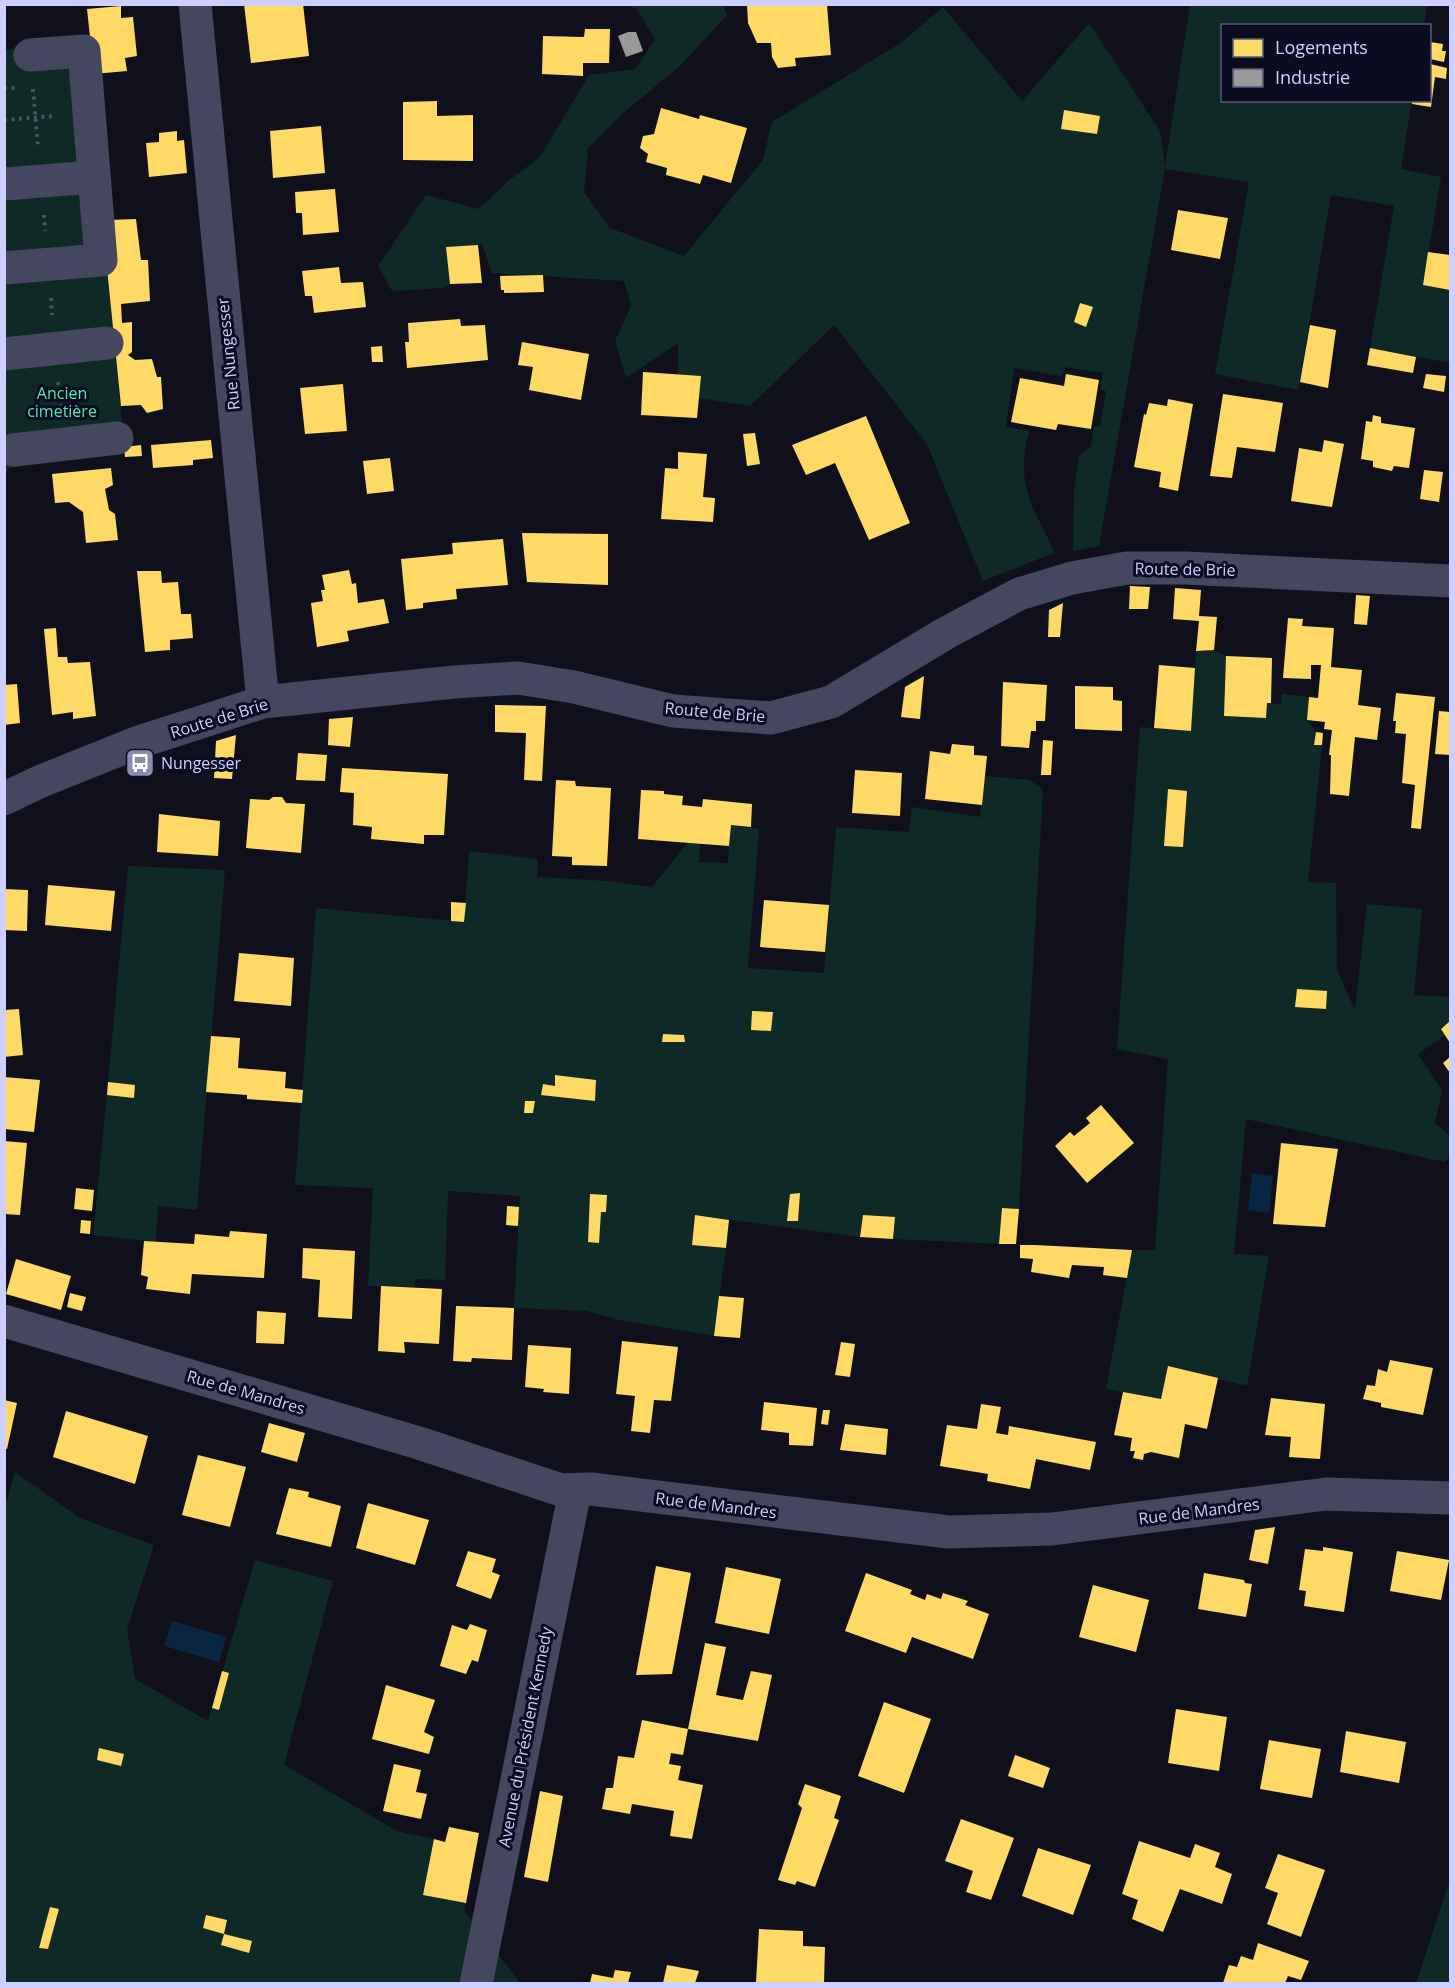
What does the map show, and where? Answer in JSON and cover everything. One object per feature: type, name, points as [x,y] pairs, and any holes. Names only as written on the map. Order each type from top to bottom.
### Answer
[{"type":"street","name":"Rue Nungesser","points":[[195,4],[263,702]]},
{"type":"street","points":[[4,268],[101,260],[84,51],[30,56]]},
{"type":"street","points":[[4,184],[94,177]]},
{"type":"street","points":[[4,354],[107,343]]},
{"type":"street","points":[[13,450],[117,438]]},
{"type":"street","name":"Route de Brie","points":[[4,799],[39,782],[136,743],[263,702],[454,682],[518,678],[574,687],[673,711],[771,718],[831,702],[946,633],[1019,594],[1072,578],[1127,568],[1185,568],[1450,581]]},
{"type":"street","name":"Rue de Mandres","points":[[4,1321],[419,1443],[561,1490],[591,1489],[949,1532],[1052,1528],[1326,1494],[1450,1498]]},
{"type":"street","name":"Avenue du Président Kennedy","points":[[476,1983],[575,1491]]},
{"type":"path","points":[[4,120],[63,116]]},
{"type":"green space","points":[[627,5],[723,5],[727,15],[681,65],[622,114],[588,148],[584,192],[610,228],[684,256],[763,160],[772,122],[902,42],[943,7],[1022,101],[1089,23],[1160,131],[1165,166],[1190,5],[1427,5],[1424,24],[1221,24],[1221,102],[1412,102],[1401,169],[1441,177],[1423,285],[1450,290],[1450,363],[1370,348],[1394,206],[1331,195],[1298,390],[1215,374],[1249,182],[1165,169],[1099,546],[1073,551],[1074,492],[1079,456],[1091,446],[1094,426],[1100,427],[1106,391],[1100,389],[1103,373],[1065,367],[1062,376],[1014,368],[1006,427],[1029,431],[1024,463],[1028,494],[1054,553],[983,581],[927,444],[834,325],[750,406],[678,395],[678,343],[626,378],[615,341],[631,306],[624,281],[492,273],[482,243],[457,256],[466,278],[442,288],[392,291],[378,266],[426,195],[479,209],[508,181],[540,157],[589,75],[635,69],[655,40],[637,9]]},
{"type":"green space","name":"Ancien cimetière","points":[[90,41],[105,249],[125,454],[9,468],[5,475],[5,50]]},
{"type":"green space","points":[[1214,650],[1226,656],[1224,716],[1265,718],[1267,703],[1281,704],[1282,694],[1309,697],[1307,720],[1316,732],[1314,744],[1322,745],[1308,882],[1336,883],[1337,970],[1355,1010],[1367,904],[1422,909],[1414,995],[1450,997],[1450,1021],[1441,1028],[1445,1035],[1418,1054],[1442,1090],[1435,1123],[1450,1136],[1450,1155],[1445,1162],[1246,1119],[1234,1254],[1269,1256],[1247,1386],[1168,1367],[1161,1399],[1106,1389],[1132,1250],[1155,1250],[1168,1059],[1117,1049],[1140,727],[1191,731],[1196,651]]},
{"type":"green space","points":[[985,776],[1030,780],[1043,790],[1019,1209],[1002,1209],[999,1244],[893,1239],[895,1217],[863,1216],[860,1237],[695,1215],[692,1245],[726,1248],[714,1336],[620,1320],[587,1311],[514,1308],[520,1196],[448,1191],[445,1280],[416,1279],[414,1287],[368,1286],[373,1188],[295,1185],[316,908],[464,922],[469,851],[538,859],[537,877],[607,881],[652,887],[688,842],[700,843],[699,862],[728,863],[730,825],[759,829],[748,968],[824,973],[836,827],[909,832],[912,807],[980,817]],"holes":[[[556,1075],[596,1080],[595,1100],[541,1094],[543,1084],[555,1086]]]},
{"type":"green space","points":[[128,866],[225,870],[197,1210],[158,1206],[156,1242],[93,1235],[107,1095],[134,1097],[135,1085],[108,1082]]},
{"type":"green space","points":[[15,1472],[80,1518],[154,1545],[127,1629],[135,1679],[208,1721],[255,1560],[333,1581],[284,1765],[397,1831],[434,1839],[458,1901],[466,1903],[464,1910],[520,1983],[5,1984],[4,1510]]},
{"type":"green space","points":[[1450,1880],[1450,1983],[1416,1983]]},
{"type":"water","points":[[1252,1173],[1273,1176],[1269,1213],[1248,1210]]},
{"type":"water","points":[[172,1621],[226,1637],[219,1662],[164,1646]]},
{"type":"building: Logements","points":[[244,4],[303,4],[309,56],[251,63]]},
{"type":"building: Logements","points":[[747,5],[827,5],[831,55],[795,58],[796,66],[778,68],[772,57],[771,43],[757,43],[748,23]]},
{"type":"building: Logements","points":[[121,6],[121,18],[133,17],[137,56],[125,58],[127,71],[94,74],[87,9]]},
{"type":"building: Logements","points":[[585,29],[610,29],[609,63],[583,63],[583,76],[542,74],[543,36],[584,37]]},
{"type":"building: Logements","points":[[1431,42],[1443,44],[1442,51],[1446,51],[1444,62],[1431,59]]},
{"type":"building: Logements","points":[[1431,64],[1447,68],[1446,79],[1435,77],[1431,107],[1412,104],[1412,102],[1431,102]]},
{"type":"building: Logements","points":[[437,101],[437,116],[473,115],[473,161],[403,160],[403,102]]},
{"type":"building: Logements","points":[[661,108],[699,119],[700,115],[747,128],[731,183],[703,175],[700,184],[666,175],[667,168],[646,162],[648,154],[640,148],[643,136],[654,134]]},
{"type":"building: Logements","points":[[1064,110],[1100,116],[1097,134],[1061,129]]},
{"type":"building: Logements","points":[[321,126],[325,173],[273,178],[270,131]]},
{"type":"building: Logements","points":[[177,131],[177,141],[184,140],[187,173],[149,177],[146,143],[159,142],[159,133]]},
{"type":"building: Logements","points":[[335,189],[339,232],[303,235],[302,213],[296,213],[295,192]]},
{"type":"building: Logements","points":[[1178,210],[1228,218],[1220,259],[1171,250]]},
{"type":"building: Logements","points":[[136,219],[141,260],[148,260],[150,301],[121,304],[122,323],[132,322],[132,352],[128,355],[135,360],[152,359],[157,377],[161,377],[163,409],[147,413],[141,405],[121,406],[105,249],[108,220]]},
{"type":"building: Logements","points":[[478,245],[482,283],[450,284],[446,247]]},
{"type":"building: Logements","points":[[1428,252],[1450,255],[1450,290],[1423,285]]},
{"type":"building: Logements","points":[[339,267],[341,283],[363,282],[366,307],[314,313],[312,296],[305,296],[302,271]]},
{"type":"building: Logements","points":[[543,275],[544,292],[504,293],[504,290],[501,290],[500,276]]},
{"type":"building: Logements","points":[[1080,303],[1093,307],[1086,327],[1074,322]]},
{"type":"building: Logements","points":[[460,319],[461,326],[485,325],[488,360],[407,368],[405,342],[409,342],[408,323]]},
{"type":"building: Logements","points":[[1310,325],[1336,330],[1328,388],[1300,382]]},
{"type":"building: Logements","points":[[522,342],[589,354],[581,400],[529,390],[533,367],[518,365]]},
{"type":"building: Logements","points":[[382,346],[383,362],[372,362],[371,347]]},
{"type":"building: Logements","points":[[1370,348],[1416,357],[1413,373],[1367,365]]},
{"type":"building: Logements","points":[[643,372],[701,376],[697,418],[641,415]]},
{"type":"building: Logements","points":[[1066,374],[1099,380],[1091,429],[1058,424],[1056,430],[1011,422],[1020,378],[1064,386]]},
{"type":"building: Logements","points":[[1426,374],[1446,376],[1444,392],[1423,388]]},
{"type":"building: Logements","points":[[343,384],[347,431],[305,434],[300,388]]},
{"type":"building: Logements","points":[[1223,394],[1283,403],[1275,452],[1237,447],[1232,478],[1210,476]]},
{"type":"building: Logements","points":[[1168,399],[1193,404],[1178,491],[1159,487],[1161,472],[1134,467],[1144,414],[1146,415],[1149,403],[1167,406]]},
{"type":"building: Logements","points":[[1373,415],[1381,417],[1381,423],[1415,428],[1409,468],[1394,466],[1392,471],[1373,467],[1373,461],[1361,459],[1366,421],[1372,422]]},
{"type":"building: Logements","points":[[866,416],[910,523],[869,540],[835,463],[806,475],[792,445]]},
{"type":"building: Logements","points":[[755,433],[760,464],[747,466],[743,434]]},
{"type":"building: Logements","points":[[211,440],[213,458],[193,460],[193,465],[153,468],[151,445]]},
{"type":"building: Logements","points":[[1324,440],[1344,444],[1332,507],[1291,501],[1299,448],[1322,452]]},
{"type":"building: Logements","points":[[141,445],[142,456],[125,457],[124,447]]},
{"type":"building: Logements","points":[[678,452],[707,454],[703,497],[715,498],[713,522],[661,519],[665,468],[678,469]]},
{"type":"building: Logements","points":[[390,458],[394,491],[367,494],[363,461]]},
{"type":"building: Logements","points":[[111,468],[113,485],[105,489],[109,510],[115,514],[118,540],[86,543],[83,512],[69,502],[55,503],[52,474]]},
{"type":"building: Logements","points":[[1424,470],[1443,472],[1439,502],[1420,499]]},
{"type":"building: Logements","points":[[522,533],[608,534],[608,585],[527,582]]},
{"type":"building: Logements","points":[[503,539],[508,585],[456,589],[457,599],[423,603],[423,608],[406,610],[401,559],[453,554],[452,543]]},
{"type":"building: Logements","points":[[349,570],[352,584],[356,583],[358,603],[384,599],[389,623],[347,631],[349,641],[317,647],[311,603],[323,601],[321,590],[325,590],[322,575]]},
{"type":"building: Logements","points":[[137,571],[161,571],[162,583],[178,582],[181,614],[191,614],[193,638],[170,640],[170,650],[145,652]]},
{"type":"building: Logements","points":[[1130,586],[1150,587],[1148,609],[1129,609]]},
{"type":"building: Logements","points":[[1175,588],[1201,590],[1199,616],[1217,617],[1214,650],[1196,651],[1199,621],[1173,619]]},
{"type":"building: Logements","points":[[1356,595],[1370,596],[1367,625],[1354,624]]},
{"type":"building: Logements","points":[[1063,603],[1060,637],[1048,637],[1049,610]]},
{"type":"building: Logements","points":[[1288,618],[1303,619],[1302,626],[1334,628],[1331,667],[1362,670],[1358,705],[1381,708],[1377,740],[1355,737],[1349,796],[1330,794],[1331,755],[1329,755],[1332,730],[1324,729],[1325,722],[1307,720],[1309,697],[1318,698],[1321,665],[1311,665],[1311,679],[1283,678]]},
{"type":"building: Logements","points":[[56,628],[58,657],[67,657],[68,663],[90,662],[96,716],[73,719],[73,712],[52,715],[44,629]]},
{"type":"building: Logements","points":[[1226,656],[1272,658],[1271,703],[1267,703],[1266,718],[1224,716]]},
{"type":"building: Logements","points":[[1159,665],[1195,668],[1191,731],[1154,728]]},
{"type":"building: Logements","points":[[924,676],[920,719],[901,717],[905,687]]},
{"type":"building: Logements","points":[[1003,682],[1047,685],[1045,721],[1036,721],[1036,731],[1031,731],[1029,748],[1001,746]]},
{"type":"building: Logements","points":[[17,684],[20,723],[4,725],[4,685]]},
{"type":"building: Logements","points":[[1075,686],[1113,687],[1113,700],[1122,701],[1122,731],[1075,729]]},
{"type":"building: Logements","points":[[1396,693],[1435,697],[1421,829],[1411,828],[1415,785],[1402,783],[1406,734],[1395,733],[1396,721],[1393,721]]},
{"type":"building: Logements","points":[[495,705],[546,706],[542,781],[524,780],[526,733],[495,732]]},
{"type":"building: Logements","points":[[1439,711],[1450,712],[1450,755],[1435,754]]},
{"type":"building: Logements","points":[[353,717],[350,747],[328,745],[329,719]]},
{"type":"building: Logements","points":[[1316,732],[1323,733],[1322,745],[1314,745]]},
{"type":"building: Logements","points":[[236,735],[232,779],[214,778],[216,741]]},
{"type":"building: Logements","points":[[1043,740],[1053,741],[1051,775],[1041,775]]},
{"type":"building: Logements","points":[[952,744],[974,746],[974,755],[987,756],[982,805],[925,799],[930,751],[950,754]]},
{"type":"building: Logements","points":[[298,753],[327,755],[325,781],[296,780]]},
{"type":"building: Logements","points":[[342,768],[448,774],[444,835],[424,835],[424,844],[371,839],[372,827],[353,825],[354,793],[340,792]]},
{"type":"building: Logements","points":[[855,770],[902,773],[900,816],[852,813]]},
{"type":"building: Logements","points":[[556,780],[575,781],[576,786],[611,788],[607,866],[572,865],[572,857],[552,856]]},
{"type":"building: Logements","points":[[1168,789],[1187,791],[1183,847],[1164,846]]},
{"type":"building: Logements","points":[[641,790],[664,791],[664,794],[683,796],[682,805],[702,807],[703,799],[752,804],[751,827],[731,825],[729,846],[638,839]]},
{"type":"building: Logements","points":[[273,797],[282,797],[286,803],[305,804],[301,853],[246,848],[250,799],[269,800]]},
{"type":"building: Logements","points":[[159,814],[220,821],[218,856],[157,852]]},
{"type":"building: Logements","points":[[48,885],[115,891],[111,931],[45,925]]},
{"type":"building: Logements","points":[[4,889],[28,890],[27,931],[4,930]]},
{"type":"building: Logements","points":[[764,900],[829,905],[825,952],[760,947]]},
{"type":"building: Logements","points":[[451,902],[466,903],[464,922],[451,921]]},
{"type":"building: Logements","points":[[239,953],[294,958],[291,1006],[234,1001]]},
{"type":"building: Logements","points":[[1297,989],[1327,991],[1326,1009],[1295,1007]]},
{"type":"building: Logements","points":[[19,1009],[23,1055],[4,1057],[4,1010]]},
{"type":"building: Logements","points":[[752,1011],[773,1012],[771,1031],[751,1030]]},
{"type":"building: Logements","points":[[1450,1021],[1450,1043],[1441,1029]]},
{"type":"building: Logements","points":[[663,1034],[684,1035],[685,1042],[662,1042]]},
{"type":"building: Logements","points":[[211,1036],[240,1038],[238,1068],[286,1072],[285,1088],[303,1090],[302,1103],[247,1099],[247,1095],[206,1092]]},
{"type":"building: Logements","points":[[1450,1057],[1450,1073],[1443,1063]]},
{"type":"building: Logements","points":[[555,1075],[596,1080],[595,1101],[541,1095],[543,1084],[555,1086]]},
{"type":"building: Logements","points":[[4,1077],[40,1080],[34,1132],[4,1129]]},
{"type":"building: Logements","points":[[108,1082],[135,1085],[134,1098],[107,1095]]},
{"type":"building: Logements","points":[[525,1101],[535,1101],[533,1113],[524,1113]]},
{"type":"building: Logements","points":[[1101,1105],[1134,1143],[1087,1183],[1055,1146],[1070,1132],[1074,1136],[1090,1123],[1086,1118]]},
{"type":"building: Logements","points":[[4,1141],[27,1143],[20,1215],[4,1214]]},
{"type":"building: Logements","points":[[1281,1143],[1338,1149],[1325,1227],[1273,1224]]},
{"type":"building: Logements","points":[[76,1188],[94,1190],[92,1211],[74,1209]]},
{"type":"building: Logements","points":[[800,1193],[798,1221],[787,1221],[790,1194]]},
{"type":"building: Logements","points":[[590,1194],[607,1195],[606,1212],[601,1212],[599,1243],[588,1242]]},
{"type":"building: Logements","points":[[507,1206],[519,1207],[518,1226],[506,1225]]},
{"type":"building: Logements","points":[[1002,1208],[1019,1209],[1016,1244],[999,1244]]},
{"type":"building: Logements","points":[[695,1215],[729,1220],[726,1248],[692,1245]]},
{"type":"building: Logements","points":[[863,1215],[895,1217],[893,1239],[860,1237]]},
{"type":"building: Logements","points":[[81,1220],[91,1221],[90,1234],[80,1233]]},
{"type":"building: Logements","points":[[230,1231],[267,1234],[264,1278],[192,1274],[190,1294],[146,1289],[148,1277],[141,1275],[144,1241],[194,1244],[195,1234],[229,1237]]},
{"type":"building: Logements","points":[[1020,1245],[1132,1250],[1127,1278],[1103,1275],[1104,1267],[1072,1265],[1069,1278],[1031,1272],[1033,1259],[1020,1258]]},
{"type":"building: Logements","points":[[303,1248],[355,1251],[352,1319],[318,1317],[320,1280],[302,1278]]},
{"type":"building: Logements","points":[[16,1259],[71,1276],[61,1310],[6,1294]]},
{"type":"building: Logements","points":[[381,1286],[442,1289],[439,1344],[404,1342],[405,1353],[378,1351]]},
{"type":"building: Logements","points":[[70,1293],[86,1297],[82,1311],[67,1307]]},
{"type":"building: Logements","points":[[719,1296],[744,1298],[740,1338],[714,1336]]},
{"type":"building: Logements","points":[[456,1306],[514,1308],[512,1360],[472,1358],[471,1362],[453,1361]]},
{"type":"building: Logements","points":[[257,1311],[286,1313],[284,1344],[256,1343]]},
{"type":"building: Logements","points":[[622,1341],[678,1347],[671,1401],[654,1400],[650,1433],[631,1431],[635,1396],[616,1394]]},
{"type":"building: Logements","points":[[841,1342],[855,1344],[850,1377],[835,1375]]},
{"type":"building: Logements","points":[[528,1345],[571,1348],[569,1394],[543,1392],[544,1389],[525,1387]]},
{"type":"building: Logements","points":[[1390,1360],[1433,1368],[1423,1415],[1381,1407],[1381,1403],[1363,1399],[1367,1385],[1375,1386],[1378,1369],[1387,1372]]},
{"type":"building: Logements","points":[[1168,1366],[1218,1378],[1207,1429],[1185,1424],[1179,1458],[1151,1452],[1144,1454],[1143,1460],[1133,1458],[1135,1451],[1130,1451],[1132,1438],[1114,1435],[1123,1392],[1161,1399]]},
{"type":"building: Logements","points":[[1271,1398],[1325,1404],[1320,1459],[1289,1457],[1291,1437],[1265,1435]]},
{"type":"building: Logements","points":[[4,1400],[17,1403],[7,1449],[4,1448]]},
{"type":"building: Logements","points":[[764,1402],[817,1408],[813,1446],[789,1445],[789,1433],[761,1430]]},
{"type":"building: Logements","points":[[981,1404],[1001,1407],[996,1433],[1008,1435],[1009,1426],[1096,1442],[1090,1470],[1036,1459],[1030,1489],[987,1481],[988,1474],[940,1466],[947,1425],[977,1429]]},
{"type":"building: Logements","points":[[823,1410],[830,1410],[828,1425],[821,1424]]},
{"type":"building: Logements","points":[[66,1411],[148,1436],[135,1484],[53,1457]]},
{"type":"building: Logements","points":[[269,1423],[305,1433],[297,1462],[261,1452]]},
{"type":"building: Logements","points":[[845,1424],[888,1429],[886,1455],[840,1450]]},
{"type":"building: Logements","points":[[198,1455],[246,1467],[230,1527],[182,1515]]},
{"type":"building: Logements","points":[[289,1488],[309,1492],[308,1497],[341,1506],[331,1547],[276,1534]]},
{"type":"building: Logements","points":[[368,1503],[429,1520],[415,1565],[356,1548]]},
{"type":"building: Logements","points":[[1275,1527],[1268,1564],[1249,1560],[1255,1530]]},
{"type":"building: Logements","points":[[1323,1547],[1353,1552],[1344,1612],[1304,1606],[1306,1591],[1299,1590],[1305,1549],[1323,1551]]},
{"type":"building: Logements","points":[[468,1551],[496,1559],[492,1572],[500,1575],[491,1599],[456,1586]]},
{"type":"building: Logements","points":[[1397,1551],[1449,1560],[1441,1600],[1390,1591]]},
{"type":"building: Logements","points":[[656,1566],[691,1573],[672,1674],[636,1675]]},
{"type":"building: Logements","points":[[726,1567],[781,1579],[769,1634],[715,1623]]},
{"type":"building: Logements","points":[[866,1573],[912,1590],[910,1594],[925,1600],[927,1594],[941,1599],[943,1593],[968,1601],[965,1605],[989,1614],[973,1659],[912,1637],[906,1653],[845,1631]]},
{"type":"building: Logements","points":[[1204,1573],[1244,1580],[1245,1583],[1252,1584],[1246,1617],[1198,1609]]},
{"type":"building: Logements","points":[[1093,1585],[1149,1600],[1136,1652],[1079,1637]]},
{"type":"building: Logements","points":[[470,1624],[487,1630],[478,1662],[472,1660],[466,1674],[440,1666],[452,1625],[467,1630]]},
{"type":"building: Logements","points":[[705,1643],[726,1647],[716,1695],[743,1700],[751,1671],[772,1675],[758,1741],[688,1729]]},
{"type":"building: Logements","points":[[222,1671],[229,1673],[219,1710],[212,1708]]},
{"type":"building: Logements","points":[[386,1685],[435,1700],[424,1732],[434,1737],[429,1754],[372,1739]]},
{"type":"building: Logements","points":[[884,1702],[931,1719],[904,1793],[858,1776]]},
{"type":"building: Logements","points":[[1176,1709],[1227,1717],[1219,1771],[1168,1763]]},
{"type":"building: Logements","points":[[642,1720],[688,1729],[683,1755],[671,1753],[669,1764],[681,1766],[678,1780],[703,1785],[692,1839],[670,1836],[674,1811],[632,1804],[630,1814],[602,1809],[606,1788],[613,1788],[618,1756],[634,1758]]},
{"type":"building: Logements","points":[[1346,1731],[1406,1742],[1399,1783],[1340,1772]]},
{"type":"building: Logements","points":[[1269,1740],[1321,1749],[1312,1798],[1260,1789]]},
{"type":"building: Logements","points":[[99,1748],[124,1754],[121,1766],[97,1760]]},
{"type":"building: Logements","points":[[1015,1755],[1050,1768],[1043,1788],[1008,1776]]},
{"type":"building: Logements","points":[[394,1764],[421,1770],[416,1792],[427,1794],[421,1819],[383,1811]]},
{"type":"building: Logements","points":[[805,1784],[841,1796],[834,1818],[839,1820],[815,1887],[797,1881],[795,1885],[778,1880],[802,1808],[798,1804]]},
{"type":"building: Logements","points":[[540,1791],[563,1796],[548,1882],[524,1877]]},
{"type":"building: Logements","points":[[961,1819],[1014,1838],[991,1900],[966,1892],[973,1871],[945,1861]]},
{"type":"building: Logements","points":[[449,1827],[479,1833],[466,1903],[423,1895],[434,1839],[445,1842]]},
{"type":"building: Logements","points":[[1139,1841],[1190,1858],[1195,1844],[1220,1853],[1215,1867],[1232,1874],[1222,1904],[1180,1889],[1163,1932],[1132,1919],[1138,1900],[1122,1894]]},
{"type":"building: Logements","points":[[1038,1848],[1091,1865],[1073,1915],[1022,1896]]},
{"type":"building: Logements","points":[[1278,1854],[1325,1870],[1301,1937],[1267,1924],[1278,1893],[1265,1888]]},
{"type":"building: Logements","points":[[50,1907],[59,1909],[48,1949],[39,1948]]},
{"type":"building: Logements","points":[[206,1915],[227,1920],[224,1934],[203,1928]]},
{"type":"building: Logements","points":[[759,1929],[803,1931],[803,1946],[825,1947],[824,1983],[756,1983]]},
{"type":"building: Logements","points":[[224,1934],[252,1941],[249,1953],[221,1945]]},
{"type":"building: Logements","points":[[1258,1943],[1309,1961],[1301,1980],[1288,1976],[1285,1983],[1223,1983],[1229,1965],[1237,1967],[1241,1956],[1253,1960]]},
{"type":"building: Logements","points":[[667,1965],[699,1971],[695,1983],[663,1983]]},
{"type":"building: Logements","points":[[615,1970],[631,1972],[628,1983],[590,1983],[592,1974],[613,1978]]},
{"type":"building: Industrie","points":[[636,32],[643,51],[626,57],[618,36]]},
{"type":"place","name":"Nungesser","points":[[140,763]]}]
